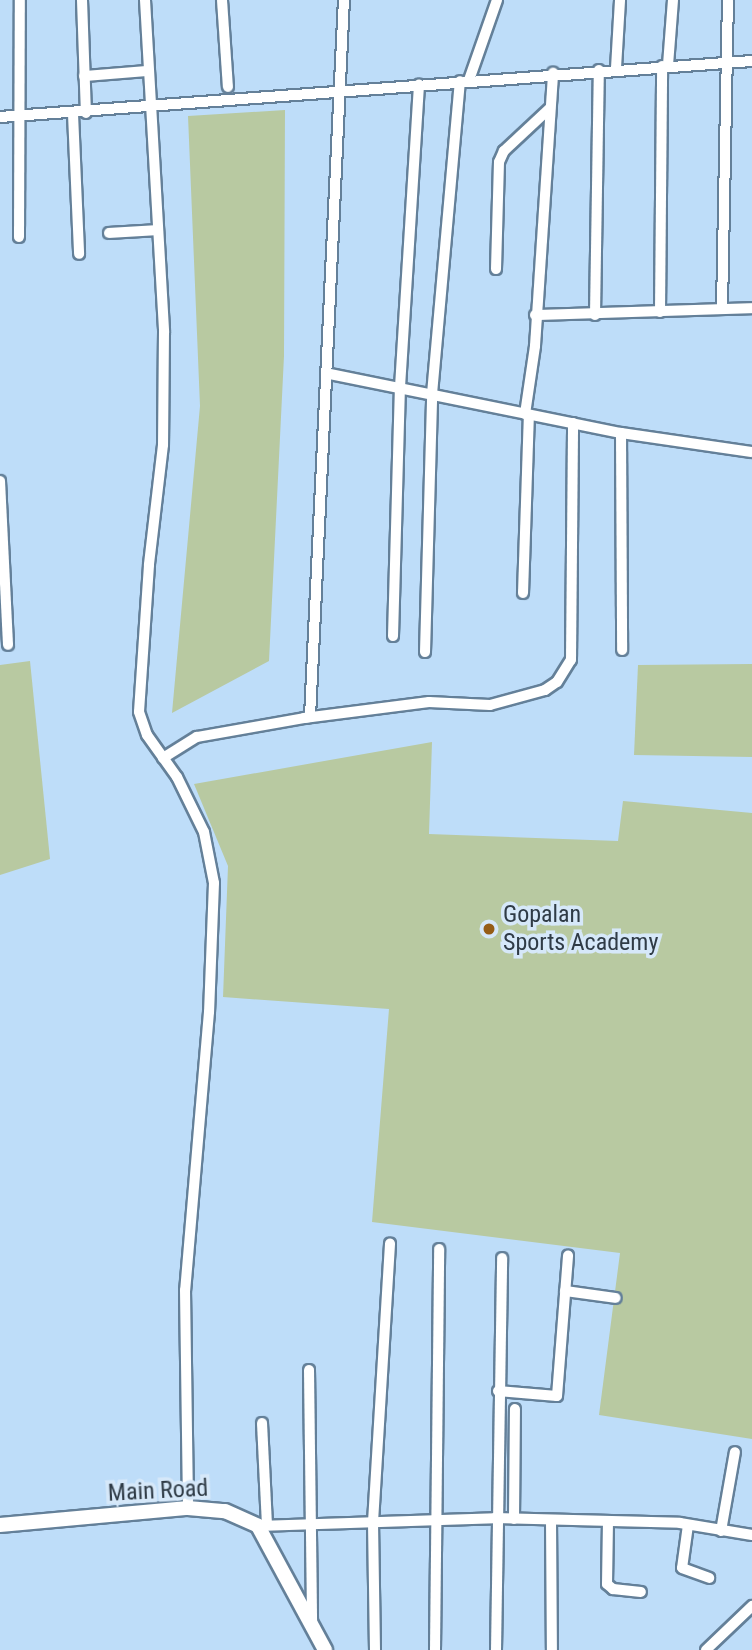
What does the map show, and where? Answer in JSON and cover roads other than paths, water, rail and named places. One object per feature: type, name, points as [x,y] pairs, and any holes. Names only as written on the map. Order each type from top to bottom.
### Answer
[{"type":"street","points":[[19,237],[22,116],[20,0]]},
{"type":"street","points":[[82,0],[86,113]]},
{"type":"street","points":[[145,0],[164,332],[163,445],[149,565],[139,712],[147,735],[163,758],[204,832],[214,874],[208,1026],[186,1290],[188,1508]]},
{"type":"street","points":[[222,0],[228,88]]},
{"type":"street","points":[[301,719],[310,717],[330,374],[331,239],[344,0]]},
{"type":"street","points":[[425,652],[432,394],[465,81],[497,0]]},
{"type":"street","points":[[616,68],[620,0]]},
{"type":"street","points":[[660,312],[665,65],[673,0]]},
{"type":"street","points":[[722,309],[729,61],[728,0]]},
{"type":"street","points":[[0,117],[151,108],[616,68],[752,61]]},
{"type":"street","points":[[595,315],[599,70]]},
{"type":"street","points":[[84,76],[148,71]]},
{"type":"street","points":[[523,593],[527,415],[553,73]]},
{"type":"street","points":[[393,636],[401,387],[419,85]]},
{"type":"street","points":[[496,270],[499,162],[504,151],[550,108]]},
{"type":"street","points":[[74,114],[79,254]]},
{"type":"street","points":[[109,233],[158,230]]},
{"type":"street","points":[[535,316],[752,308]]},
{"type":"street","points":[[330,374],[621,433],[752,452]]},
{"type":"street","points":[[163,758],[197,737],[301,719],[429,702],[489,705],[553,687],[571,660],[573,423]]},
{"type":"street","points":[[621,433],[622,650]]},
{"type":"street","points":[[0,481],[8,645]]},
{"type":"street","points":[[375,1650],[373,1522],[390,1244]]},
{"type":"street","points":[[435,1650],[434,1520],[439,1249]]},
{"type":"street","points":[[498,1391],[557,1396],[568,1255]]},
{"type":"street","points":[[496,1650],[495,1518],[502,1258]]},
{"type":"street","points":[[565,1291],[615,1298]]},
{"type":"street","points":[[309,1370],[312,1620]]},
{"type":"street","points":[[514,1519],[515,1409]]},
{"type":"street","points":[[262,1423],[262,1525],[326,1650]]},
{"type":"street","points":[[721,1531],[735,1452]]},
{"type":"street","name":"Main Road","points":[[0,1525],[188,1508],[225,1511],[262,1525]]},
{"type":"street","points":[[262,1525],[495,1518],[688,1525],[752,1535]]},
{"type":"street","points":[[551,1520],[552,1650]]},
{"type":"street","points":[[608,1521],[607,1584],[613,1589],[641,1592]]},
{"type":"street","points":[[688,1525],[682,1569],[709,1578]]},
{"type":"street","points":[[706,1650],[752,1606]]},
{"type":"place","name":"Gopalan Sports Academy","points":[[489,929]]}]
